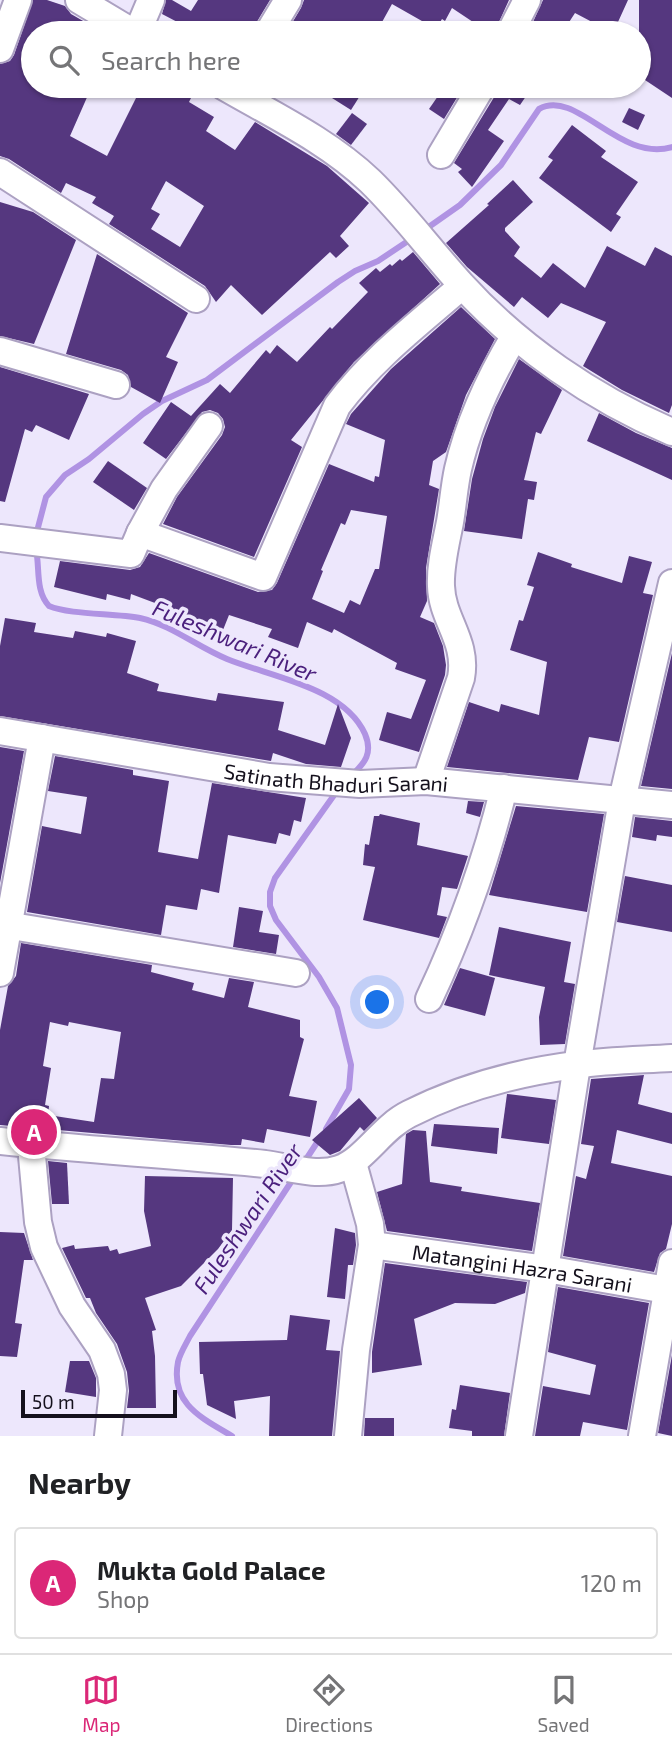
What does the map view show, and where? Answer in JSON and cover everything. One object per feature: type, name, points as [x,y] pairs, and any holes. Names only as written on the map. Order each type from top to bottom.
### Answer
[{"type":"street","points":[[0,49],[18,0]]},
{"type":"street","points":[[79,0],[115,21]]},
{"type":"street","points":[[141,21],[151,0]]},
{"type":"street","points":[[275,21],[288,0]]},
{"type":"street","points":[[516,21],[527,0]]},
{"type":"street","points":[[248,98],[336,153],[369,180],[462,286],[514,337],[639,418],[672,432]]},
{"type":"street","points":[[441,155],[475,98]]},
{"type":"street","points":[[0,172],[196,299]]},
{"type":"street","points":[[140,533],[263,577],[337,406],[355,383],[392,346],[462,286]]},
{"type":"street","points":[[426,781],[464,664],[443,602],[441,587],[441,568],[458,471],[469,431],[486,387],[514,337]]},
{"type":"street","points":[[0,351],[116,385]]},
{"type":"street","points":[[5,538],[131,554],[164,489],[209,426]]},
{"type":"street","points":[[519,1436],[622,800],[672,583]]},
{"type":"street","name":"Satinath Bhaduri Sarani","points":[[0,731],[269,777],[360,784],[426,781],[672,806]]},
{"type":"street","points":[[0,974],[4,924],[42,738]]},
{"type":"street","points":[[429,999],[477,883],[492,839],[504,789]]},
{"type":"street","points":[[4,924],[296,973]]},
{"type":"street","points":[[0,1142],[266,1164],[322,1172],[337,1170],[353,1163],[384,1130],[402,1117],[430,1104],[499,1081],[577,1065],[672,1058]]},
{"type":"street","points":[[31,1145],[38,1222],[44,1247],[72,1306],[102,1349],[111,1374],[113,1390],[108,1436]]},
{"type":"street","points":[[348,1436],[356,1350],[372,1245],[370,1224],[353,1163]]},
{"type":"street","name":"Matangini Hazra Sarani","points":[[372,1245],[546,1269],[669,1290]]},
{"type":"street","points":[[642,1436],[672,1263]]},
{"type":"building","points":[[33,0],[47,0],[65,6],[71,14],[83,21],[26,21]]},
{"type":"building","points":[[166,0],[172,0],[191,11],[198,0],[270,0],[257,21],[175,21],[162,14]]},
{"type":"building","points":[[304,0],[509,0],[499,21],[472,21],[452,8],[445,21],[422,21],[392,4],[383,21],[293,21]]},
{"type":"building","points":[[543,0],[628,0],[618,21],[590,21],[575,13],[570,21],[533,21]]},
{"type":"building","points":[[639,0],[672,0],[672,98],[651,84],[651,21],[639,21]]},
{"type":"building","points":[[21,35],[21,98],[87,98],[70,136],[107,156],[136,98],[191,98],[189,102],[214,117],[206,131],[235,150],[255,122],[327,166],[369,203],[340,236],[349,246],[336,258],[330,252],[262,315],[231,285],[216,302],[205,286],[109,224],[114,216],[92,203],[96,197],[66,183],[61,193],[9,159],[0,156],[0,64],[10,61]],"holes":[[[166,181],[204,206],[180,247],[151,229],[160,214],[151,209]]]},
{"type":"building","points":[[332,98],[359,98],[351,110]]},
{"type":"building","points":[[437,98],[457,98],[444,119],[429,109]]},
{"type":"building","points":[[494,98],[525,98],[520,105],[509,99],[488,130],[504,141],[472,187],[458,172],[462,169],[454,163]]},
{"type":"building","points":[[629,108],[645,115],[638,130],[622,122]]},
{"type":"building","points":[[352,113],[367,124],[351,145],[336,134]]},
{"type":"building","points":[[572,125],[606,151],[601,157],[638,182],[616,214],[621,217],[611,232],[539,178],[553,160],[548,157]]},
{"type":"building","points":[[513,180],[533,202],[505,231],[520,247],[514,256],[541,278],[553,263],[585,288],[607,246],[645,266],[655,247],[672,256],[672,405],[669,413],[622,390],[583,366],[606,322],[561,303],[548,318],[522,297],[514,307],[467,267],[446,243]]},
{"type":"building","points":[[0,202],[33,212],[76,240],[34,344],[0,336]]},
{"type":"building","points":[[413,252],[440,284],[354,362],[291,440],[302,447],[254,557],[163,524],[177,497],[225,427],[218,413],[210,410],[202,412],[166,459],[143,443],[171,402],[191,416],[220,384],[230,393],[266,350],[270,354],[277,345],[297,362],[368,292],[359,283],[376,268],[380,272]]},
{"type":"building","points":[[97,254],[188,313],[166,357],[178,362],[160,403],[131,387],[128,375],[121,370],[66,354]]},
{"type":"building","points":[[461,307],[495,339],[466,395],[446,452],[433,461],[429,485],[439,489],[426,568],[427,601],[420,617],[434,623],[443,646],[446,665],[419,752],[379,740],[387,712],[411,719],[426,680],[395,669],[397,663],[334,629],[332,633],[307,622],[298,648],[268,637],[272,629],[229,615],[221,635],[192,625],[195,618],[131,594],[130,600],[107,594],[106,600],[54,587],[60,561],[130,570],[140,567],[149,553],[258,592],[272,590],[329,464],[374,482],[375,476],[379,477],[385,440],[346,424],[351,414],[391,369]],"holes":[[[351,510],[387,516],[379,569],[375,569],[360,605],[350,600],[344,613],[312,599],[341,523],[345,525]]]},
{"type":"building","points":[[519,359],[562,390],[541,434],[536,432],[524,480],[537,482],[534,500],[528,499],[522,539],[464,531],[472,479],[483,439],[495,407]]},
{"type":"building","points":[[0,367],[89,394],[69,440],[36,425],[32,432],[25,429],[5,502],[0,501]]},
{"type":"building","points":[[599,413],[672,448],[672,480],[587,441]]},
{"type":"building","points":[[108,461],[147,488],[134,510],[93,482]]},
{"type":"building","points":[[538,552],[572,564],[571,567],[622,583],[629,556],[652,562],[643,593],[653,595],[619,742],[589,737],[578,780],[447,767],[469,702],[499,712],[501,704],[539,715],[547,662],[510,650],[519,620],[523,621],[534,587],[527,585]]},
{"type":"building","points":[[5,618],[36,623],[34,632],[73,638],[75,631],[106,637],[107,633],[136,641],[127,673],[159,684],[157,691],[216,701],[218,693],[284,702],[278,730],[325,745],[338,704],[351,738],[341,767],[306,764],[273,753],[271,761],[0,716],[0,646]]},
{"type":"building","points":[[672,653],[672,789],[641,786]]},
{"type":"building","points":[[0,747],[24,751],[0,883]]},
{"type":"building","points":[[55,756],[133,770],[133,775],[169,781],[158,852],[198,859],[212,783],[306,798],[301,822],[294,820],[290,836],[279,833],[276,844],[228,835],[219,893],[201,889],[197,910],[166,905],[161,935],[27,912],[42,826],[81,834],[87,797],[48,791]]},
{"type":"building","points":[[468,801],[484,802],[480,817],[466,813]]},
{"type":"building","points":[[516,806],[604,814],[587,912],[489,895]]},
{"type":"building","points":[[380,814],[420,823],[417,845],[468,856],[457,889],[442,887],[437,915],[447,917],[439,938],[363,920],[375,867],[363,865],[365,844],[369,845],[374,816]]},
{"type":"building","points":[[635,817],[672,821],[672,837],[657,835],[656,841],[632,837]]},
{"type":"building","points":[[625,876],[672,885],[672,932],[617,922]]},
{"type":"building","points":[[239,907],[263,911],[259,932],[279,935],[276,954],[233,947]]},
{"type":"building","points":[[499,927],[571,942],[564,982],[575,984],[565,1044],[540,1045],[539,1017],[545,987],[489,975]]},
{"type":"building","points":[[21,943],[152,965],[151,972],[194,983],[192,990],[224,998],[229,978],[254,982],[248,1007],[300,1020],[300,1037],[304,1039],[289,1096],[317,1101],[310,1137],[267,1129],[264,1143],[242,1139],[241,1145],[231,1145],[0,1125],[0,1030],[8,986],[16,976]],"holes":[[[50,1022],[68,1026],[69,1022],[121,1032],[114,1079],[101,1078],[94,1122],[48,1115],[49,1106],[45,1105],[51,1068],[43,1066]]]},
{"type":"building","points":[[460,968],[495,978],[485,1016],[444,1005]]},
{"type":"building","points":[[644,1075],[638,1104],[672,1113],[672,1144],[617,1130],[611,1163],[672,1176],[672,1224],[666,1249],[660,1253],[654,1272],[563,1256],[576,1176],[586,1179],[594,1146],[581,1144],[591,1079]]},
{"type":"building","points":[[507,1094],[556,1100],[549,1144],[501,1138]]},
{"type":"building","points":[[359,1098],[377,1118],[364,1131],[360,1127],[340,1151],[330,1155],[312,1140]]},
{"type":"building","points":[[434,1124],[499,1128],[497,1154],[431,1146]]},
{"type":"building","points":[[413,1130],[426,1131],[430,1182],[462,1187],[461,1191],[540,1203],[532,1251],[387,1231],[377,1192],[402,1184],[406,1134]]},
{"type":"building","points":[[48,1161],[67,1163],[69,1204],[52,1204]]},
{"type":"building","points":[[145,1176],[233,1178],[232,1230],[218,1249],[181,1286],[145,1298],[156,1330],[152,1331],[156,1408],[127,1408],[127,1372],[117,1344],[96,1313],[90,1298],[86,1298],[62,1248],[74,1245],[75,1249],[108,1246],[110,1251],[117,1249],[119,1254],[151,1246],[144,1211]]},
{"type":"building","points":[[335,1228],[355,1233],[353,1265],[348,1265],[345,1299],[327,1297]]},
{"type":"building","points":[[0,1232],[24,1233],[33,1260],[24,1260],[15,1323],[22,1324],[17,1357],[0,1356]]},
{"type":"building","points":[[385,1263],[527,1282],[525,1293],[495,1304],[455,1303],[414,1319],[422,1365],[372,1373],[372,1352]]},
{"type":"building","points":[[558,1287],[649,1303],[627,1430],[583,1422],[580,1436],[535,1436],[543,1386],[590,1395],[596,1365],[548,1352]]},
{"type":"building","points":[[290,1315],[330,1320],[326,1350],[340,1351],[332,1436],[269,1436],[270,1396],[234,1401],[236,1419],[207,1405],[203,1374],[200,1374],[199,1342],[287,1340]]},
{"type":"building","points":[[672,1355],[672,1436],[658,1433]]},
{"type":"building","points":[[70,1361],[89,1361],[96,1378],[96,1397],[65,1392]]},
{"type":"building","points":[[460,1385],[510,1393],[504,1436],[472,1436],[472,1431],[449,1428],[452,1409],[456,1410]]},
{"type":"building","points":[[365,1418],[394,1418],[394,1436],[364,1436]]},
{"type":"waterway","name":"Fuleshwari River","points":[[423,231],[460,205],[501,165],[539,109],[553,105],[568,108],[634,145],[653,149],[672,147]]},
{"type":"waterway","name":"Fuleshwari River","points":[[36,535],[46,497],[65,475],[162,401],[207,380],[338,282],[378,261],[414,237]]},
{"type":"waterway","name":"Fuleshwari River","points":[[36,549],[40,586],[49,606],[68,611],[129,616],[152,621],[227,659],[305,686],[341,705],[355,718],[365,734],[368,747],[361,766],[352,775]]},
{"type":"waterway","name":"Fuleshwari River","points":[[326,1129],[349,1089],[351,1065],[337,1008],[319,977],[276,920],[270,906],[270,892],[275,878],[337,791]]},
{"type":"waterway","name":"Fuleshwari River","points":[[303,1164],[320,1138]]},
{"type":"waterway","name":"Fuleshwari River","points":[[232,1436],[200,1416],[184,1399],[179,1389],[178,1362],[190,1336],[295,1176]]},
{"type":"place","name":"Mukta Gold Palace","points":[[34,1132]]}]
